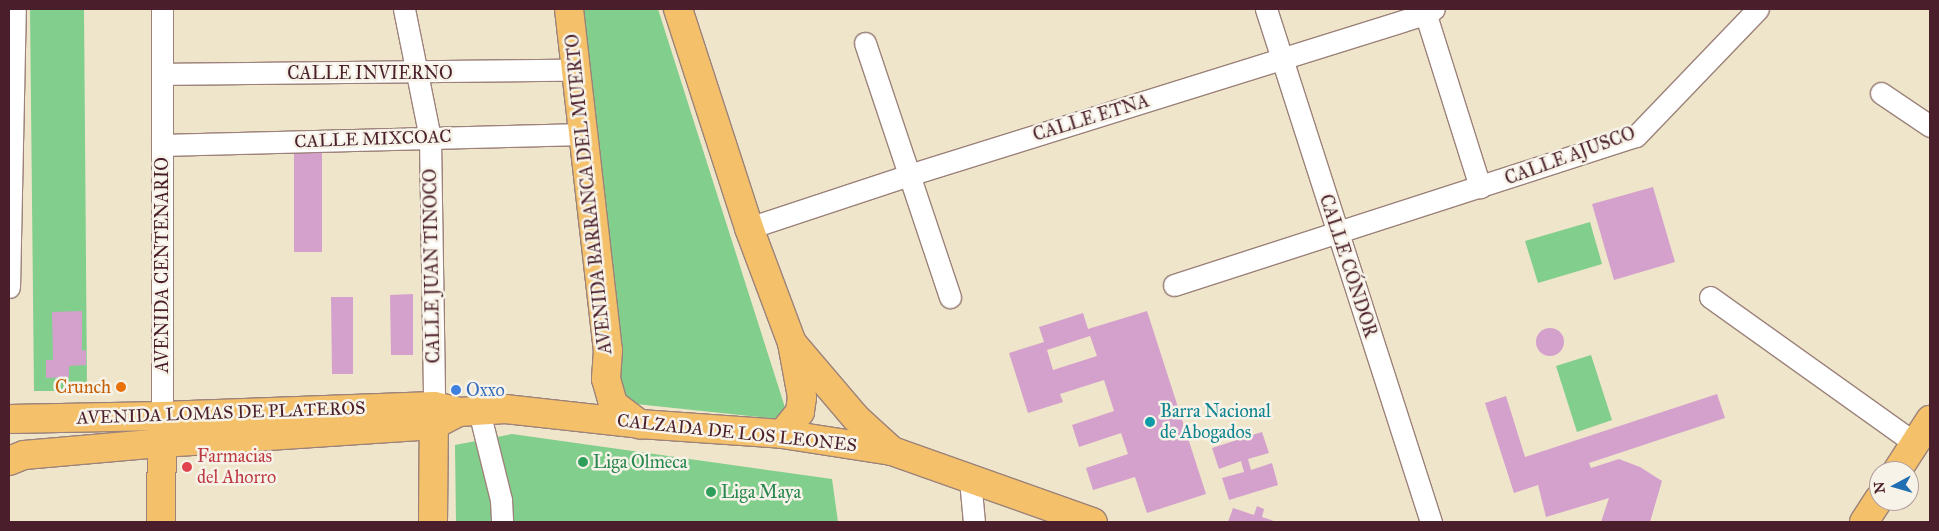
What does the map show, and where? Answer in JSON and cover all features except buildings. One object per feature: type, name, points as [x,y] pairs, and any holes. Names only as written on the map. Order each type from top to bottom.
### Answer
[{"type":"main road","name":"AVENIDA BARRANCA DEL MUERTO","points":[[569,9],[608,350],[606,380],[613,404],[640,424]]},
{"type":"main road","points":[[678,9],[749,228],[792,343],[802,396],[800,412],[782,434]]},
{"type":"main road","points":[[792,343],[856,418],[892,451]]},
{"type":"main road","name":"AVENIDA BARRANCA DEL MUERTO","points":[[564,415],[588,399],[606,380]]},
{"type":"main road","name":"CALZADA DE LOS LEONES","points":[[452,414],[505,409],[640,424],[782,434],[892,451],[1093,522]]},
{"type":"main road","points":[[434,522],[452,414]]},
{"type":"main road","name":"AVENIDA LOMAS DE PLATEROS","points":[[9,418],[452,414]]},
{"type":"main road","name":"AVENIDA LOMAS DE PLATEROS","points":[[9,461],[24,455],[452,414]]},
{"type":"main road","name":"AVENIDA CENTENARIO","points":[[161,522],[162,416]]},
{"type":"main road","points":[[1903,461],[1930,420]]},
{"type":"main road","points":[[1864,522],[1871,511]]},
{"type":"street","points":[[9,287],[15,9]]},
{"type":"street","name":"AVENIDA CENTENARIO","points":[[162,9],[162,416]]},
{"type":"street","name":"CALLE JUAN TINOCO","points":[[404,9],[430,138],[452,414],[501,500],[502,522]]},
{"type":"street","name":"CALLE CÓNDOR","points":[[1266,9],[1431,522]]},
{"type":"street","name":"CALLE AJUSCO","points":[[1174,285],[1636,136],[1758,9]]},
{"type":"street","points":[[1428,10],[1480,187]]},
{"type":"street","name":"CALLE ETNA","points":[[749,228],[909,175],[1282,58],[1428,10]]},
{"type":"street","points":[[865,43],[950,297]]},
{"type":"street","name":"CALLE INVIERNO","points":[[163,74],[576,70]]},
{"type":"street","points":[[1881,94],[1930,126]]},
{"type":"street","name":"CALLE MIXCOAC","points":[[162,145],[583,134]]},
{"type":"street","points":[[1710,297],[1915,443]]},
{"type":"street","points":[[970,480],[974,522]]},
{"type":"green space","points":[[30,9],[84,9],[87,391],[34,391]]},
{"type":"green space","points":[[579,9],[658,9],[789,420],[617,402],[621,354],[599,146]]},
{"type":"green space","points":[[1590,222],[1602,264],[1538,283],[1525,241]]},
{"type":"green space","points":[[1591,355],[1612,420],[1577,432],[1556,366]]},
{"type":"green space","name":"Liga Olmeca","points":[[512,434],[832,479],[838,522],[456,522],[455,445]]},
{"type":"place","name":"Crunch","points":[[121,387]]},
{"type":"place","name":"Oxxo","points":[[456,390]]},
{"type":"place","name":"Barra Nacional de Abogados","points":[[1150,422]]},
{"type":"place","name":"Liga Olmeca","points":[[583,462]]},
{"type":"place","name":"Farmacias del Ahorro","points":[[187,467]]},
{"type":"place","name":"Liga Maya","points":[[711,492]]}]
